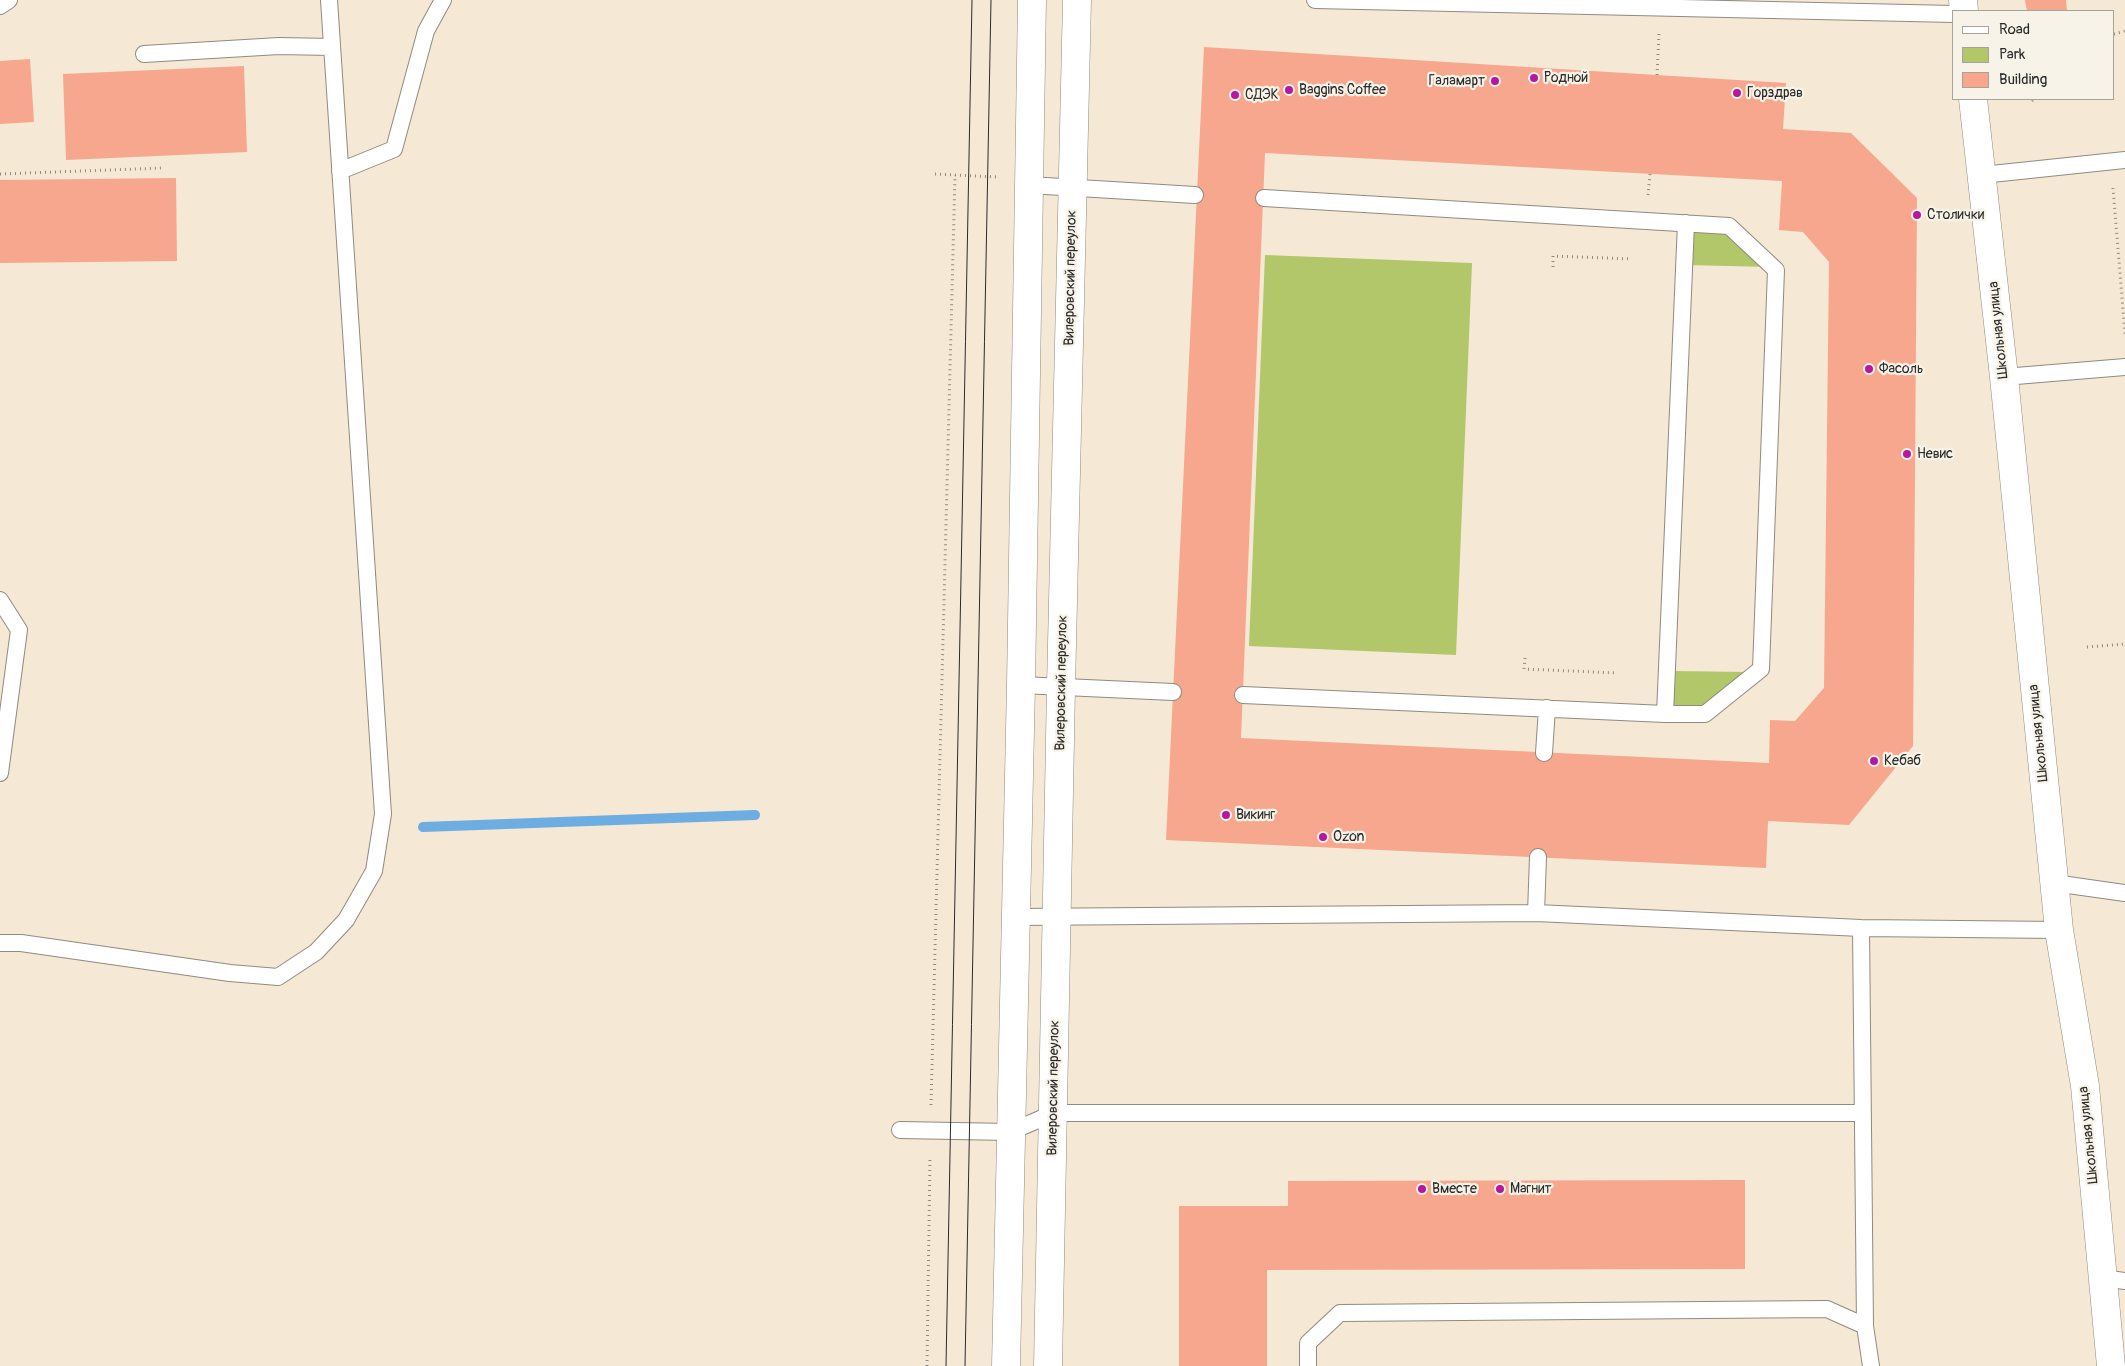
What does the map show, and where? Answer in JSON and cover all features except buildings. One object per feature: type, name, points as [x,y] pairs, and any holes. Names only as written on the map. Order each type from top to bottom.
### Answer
[{"type":"street","points":[[1006,1366],[1021,685],[1032,0]]},
{"type":"street","name":"Вилеровский переулок","points":[[1048,1366],[1077,0]]},
{"type":"street","name":"Школьная улица","points":[[1974,100],[2004,377],[2059,930],[2114,1279],[2111,1366]]},
{"type":"lane","points":[[0,6],[9,0]]},
{"type":"lane","points":[[0,943],[21,943],[230,974],[278,977],[316,952],[346,920],[374,871],[382,814],[329,0]]},
{"type":"lane","points":[[340,171],[394,149],[426,31],[443,0]]},
{"type":"lane","points":[[1315,0],[1952,14]]},
{"type":"lane","points":[[144,54],[279,46],[332,47]]},
{"type":"lane","points":[[1982,176],[2125,160]]},
{"type":"lane","points":[[1029,185],[1195,194]]},
{"type":"lane","points":[[1243,695],[1665,714],[1705,714],[1761,668],[1776,270],[1729,226],[1264,198]]},
{"type":"lane","points":[[1665,714],[1686,223]]},
{"type":"lane","points":[[2004,377],[2125,367]]},
{"type":"lane","points":[[0,600],[19,630],[0,772]]},
{"type":"lane","points":[[1021,685],[1173,692]]},
{"type":"lane","points":[[1544,752],[1547,708]]},
{"type":"lane","points":[[1536,913],[1538,857]]},
{"type":"lane","points":[[2054,883],[2125,893]]},
{"type":"lane","points":[[1015,917],[1536,913],[1861,928],[2059,930]]},
{"type":"lane","points":[[1861,928],[1865,1326],[1871,1366]]},
{"type":"lane","points":[[900,1130],[1010,1132],[1054,1113],[1863,1113]]},
{"type":"lane","points":[[1308,1366],[1308,1343],[1340,1313],[1827,1309],[1865,1326]]},
{"type":"path","points":[[1657,75],[1660,7]]},
{"type":"path","points":[[0,174],[163,168]]},
{"type":"path","points":[[935,174],[998,176]]},
{"type":"path","points":[[927,1366],[930,1130],[955,175]]},
{"type":"path","points":[[2113,187],[2125,334]]},
{"type":"path","points":[[1553,267],[1554,256],[1632,259]]},
{"type":"path","points":[[2087,647],[2125,644]]},
{"type":"path","points":[[1525,658],[1524,669],[1617,673]]},
{"type":"green space","points":[[1690,225],[1728,228],[1770,267],[1687,265]]},
{"type":"green space","points":[[1265,255],[1472,263],[1456,655],[1249,646]]},
{"type":"green space","points":[[1672,671],[1748,672],[1701,709],[1670,709]]},
{"type":"waterway","points":[[423,827],[755,815]]},
{"type":"tram line","points":[[946,1366],[972,0]]},
{"type":"tram line","points":[[965,1366],[991,0]]},
{"type":"place","name":"Родной","points":[[1534,78]]},
{"type":"place","name":"Галамарт","points":[[1495,81]]},
{"type":"place","name":"Baggins Coffee","points":[[1289,90]]},
{"type":"place","name":"Горздрав","points":[[1737,93]]},
{"type":"place","name":"СДЭК","points":[[1235,95]]},
{"type":"place","name":"Столички","points":[[1917,215]]},
{"type":"place","name":"Фасоль","points":[[1869,369]]},
{"type":"place","name":"Невис","points":[[1907,454]]},
{"type":"place","name":"Кебаб","points":[[1874,761]]},
{"type":"place","name":"Викинг","points":[[1226,815]]},
{"type":"place","name":"Ozon","points":[[1323,837]]},
{"type":"place","name":"Вместе","points":[[1422,1189]]},
{"type":"place","name":"Магнит","points":[[1500,1189]]}]
